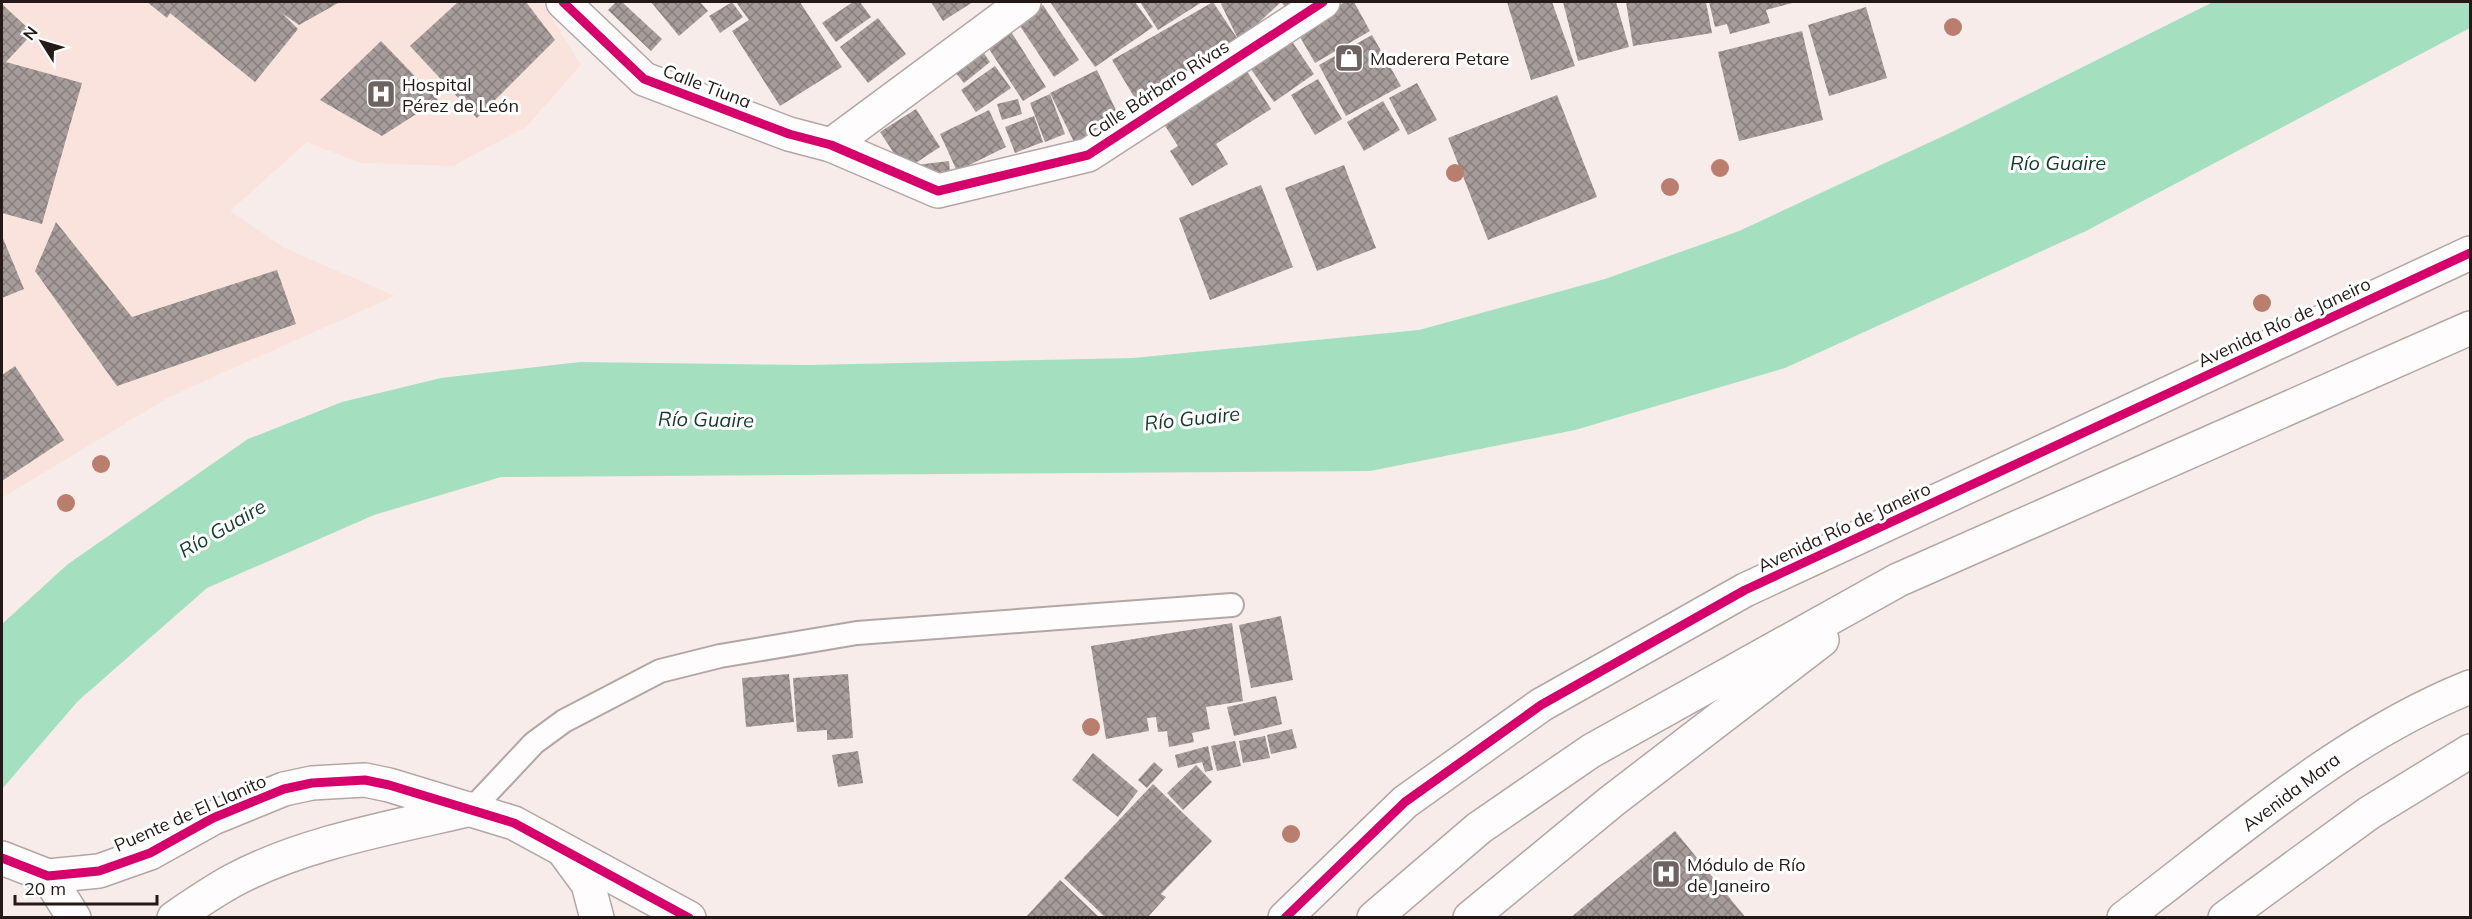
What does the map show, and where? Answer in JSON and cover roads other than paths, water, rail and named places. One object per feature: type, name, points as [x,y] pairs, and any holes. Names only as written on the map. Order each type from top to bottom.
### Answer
[{"type":"main road","name":"Calle Tiuna","points":[[563,2],[644,80],[778,130],[831,145]]},
{"type":"main road","points":[[831,145],[1024,2]]},
{"type":"main road","name":"Calle Bárbaro Rívas","points":[[831,145],[938,191],[1088,155],[1323,2]]},
{"type":"main road","name":"Avenida Río de Janeiro","points":[[1285,918],[1405,802],[1541,705],[1745,590],[2470,253]]},
{"type":"main road","points":[[1374,918],[1479,828],[1591,751],[1898,580],[2470,328]]},
{"type":"main road","points":[[1470,918],[1612,801],[1898,580]]},
{"type":"main road","name":"Avenida Mara","points":[[2124,918],[2349,748],[2428,704],[2470,687]]},
{"type":"main road","points":[[2225,918],[2368,813],[2470,751]]},
{"type":"main road","name":"Puente de El Llanito","points":[[2,858],[48,876],[99,871],[140,857],[213,818],[284,789],[312,783],[365,780],[472,809],[514,823],[558,844],[689,918]]},
{"type":"main road","points":[[174,918],[234,880],[278,862],[344,838],[472,809]]},
{"type":"main road","name":"Puente de El Llanito","points":[[558,844],[588,884],[597,918]]},
{"type":"main road","points":[[48,876],[74,918]]},
{"type":"lane","points":[[472,809],[534,743],[564,722],[660,670],[720,656],[857,633],[1232,605]]},
{"type":"water","name":"Río Guaire","points":[[2213,2],[2470,2],[2470,28],[2086,231],[1785,368],[1575,430],[1370,471],[501,477],[374,515],[207,588],[78,701],[2,789],[2,624],[68,564],[248,439],[342,402],[441,378],[580,362],[809,365],[1133,358],[1419,330],[1605,279],[1739,231],[1954,131]]},
{"type":"place","name":"Maderera Petare","points":[[1349,58]]},
{"type":"place","name":"Hospital Pérez de León","points":[[381,94]]},
{"type":"place","name":"Módulo de Río de Janeiro","points":[[1666,874]]}]
